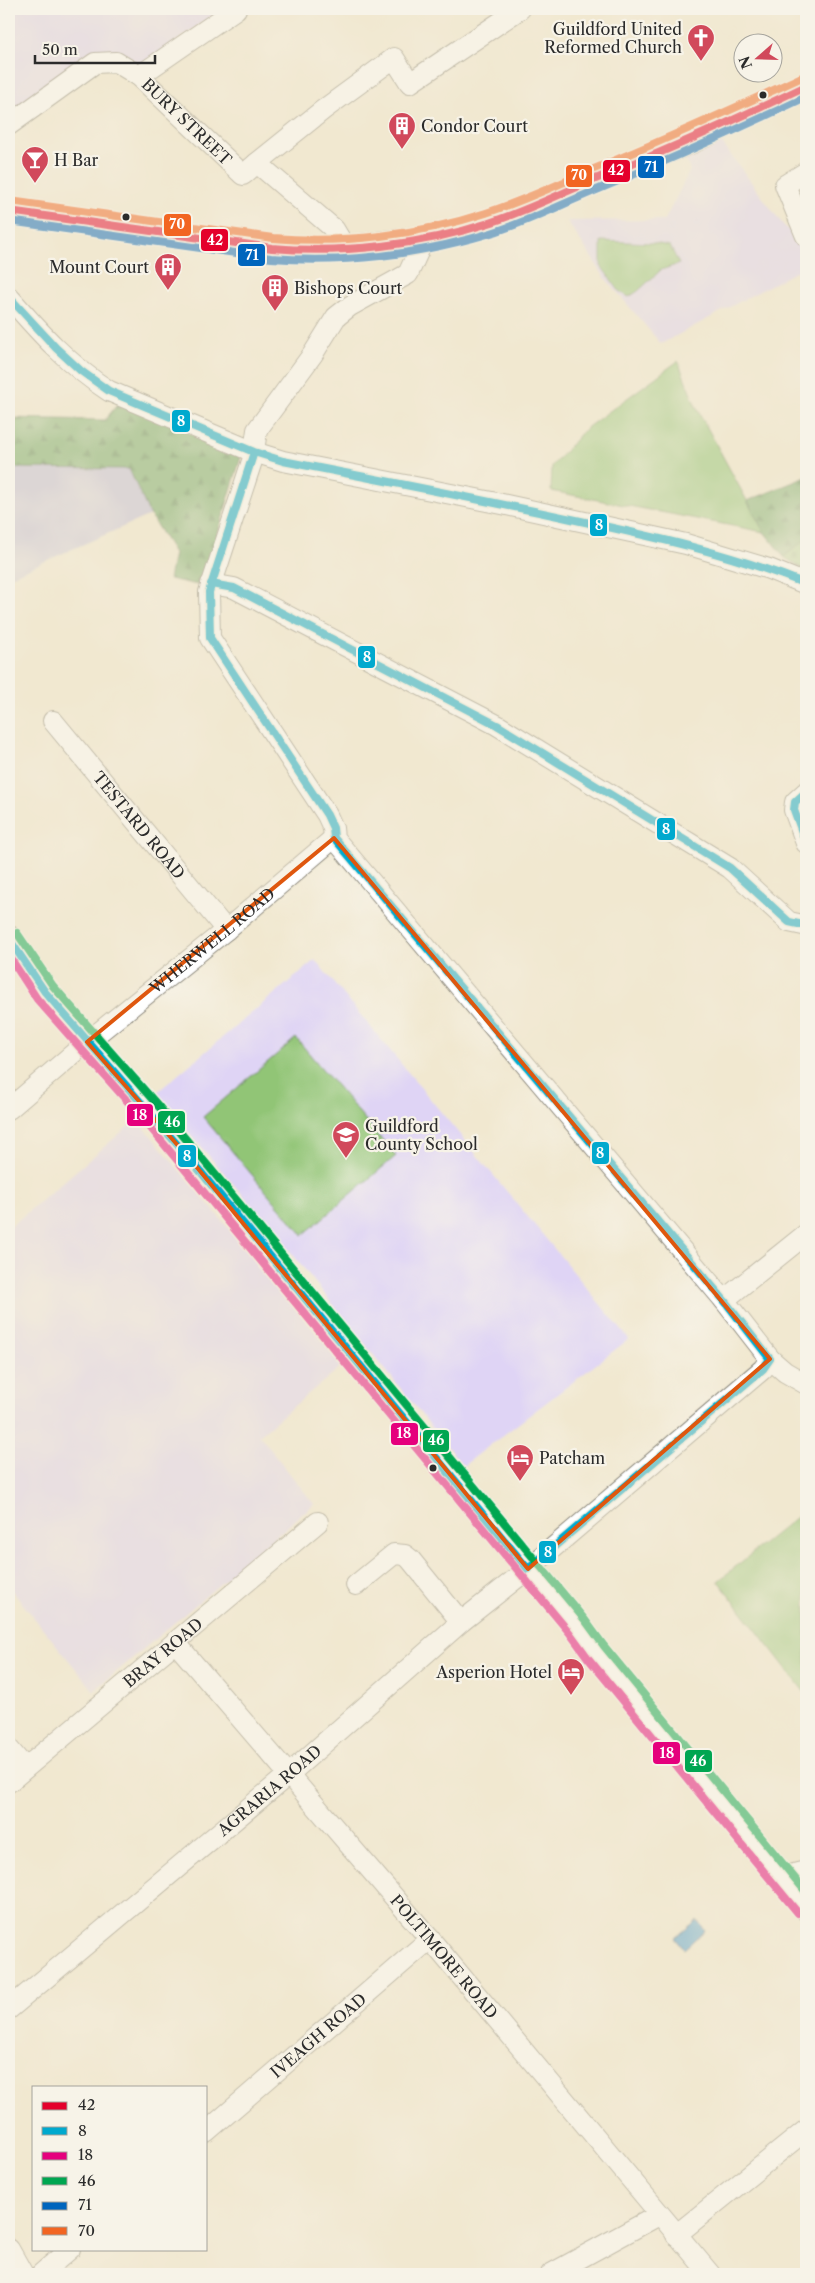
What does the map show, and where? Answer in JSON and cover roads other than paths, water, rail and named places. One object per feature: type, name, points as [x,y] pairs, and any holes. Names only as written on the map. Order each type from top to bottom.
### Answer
[{"type":"main road","points":[[9,211],[272,248],[310,251],[346,249],[424,239],[489,224],[692,140],[806,86]]},
{"type":"main road","points":[[9,939],[45,992],[87,1042],[134,1092],[577,1626],[596,1652],[806,1907]]},
{"type":"street","points":[[139,76],[236,9]]},
{"type":"street","points":[[250,169],[323,110],[394,58],[410,83],[520,9]]},
{"type":"street","name":"BURY STREET","points":[[9,126],[95,63],[116,62],[139,76],[250,169],[334,229],[346,249]]},
{"type":"street","points":[[806,172],[785,185],[806,236]]},
{"type":"street","points":[[424,239],[408,274],[350,306],[336,316],[313,354],[257,430],[254,452],[211,584],[208,604],[210,638],[327,815],[333,828],[334,838],[724,1300],[770,1359],[785,1372],[806,1384]]},
{"type":"street","points":[[9,297],[51,344],[88,376],[109,391],[254,452],[283,461],[502,504],[686,544],[769,569],[806,584]]},
{"type":"street","points":[[211,584],[234,588],[497,725],[730,868],[789,922],[803,925],[806,923]]},
{"type":"street","name":"TESTARD ROAD","points":[[53,721],[226,930]]},
{"type":"street","points":[[806,792],[795,802],[794,810],[806,843]]},
{"type":"street","name":"WHERWELL ROAD","points":[[9,1109],[87,1042],[226,930],[334,838]]},
{"type":"street","points":[[724,1300],[806,1234]]},
{"type":"street","name":"AGRARIA ROAD","points":[[9,2009],[288,1775],[461,1622],[528,1569],[763,1368],[770,1359]]},
{"type":"street","name":"BRAY ROAD","points":[[9,1782],[318,1522]]},
{"type":"street","points":[[356,1585],[394,1554],[405,1555],[461,1622]]},
{"type":"street","name":"POLTIMORE ROAD","points":[[175,1642],[430,1939],[658,2215],[710,2274]]},
{"type":"street","points":[[9,1749],[25,1768]]},
{"type":"street","points":[[782,1878],[806,1871]]},
{"type":"street","name":"IVEAGH ROAD","points":[[208,2130],[430,1939]]},
{"type":"street","points":[[676,2234],[806,2130]]},
{"type":"street","points":[[551,2274],[658,2215]]},
{"type":"street","points":[[42,2274],[69,2250]]},
{"type":"water","points":[[697,1920],[705,1930],[684,1949],[675,1938]]},
{"type":"place","name":"Guildford United Reformed Church","points":[[701,62]]},
{"type":"place","name":"Condor Court","points":[[402,150]]},
{"type":"place","name":"H Bar","points":[[35,184]]},
{"type":"place","name":"Mount Court","points":[[168,291]]},
{"type":"place","name":"Bishops Court","points":[[275,312]]},
{"type":"place","name":"Guildford County School","points":[[346,1159]]},
{"type":"place","name":"Patcham","points":[[520,1482]]},
{"type":"place","name":"Asperion Hotel","points":[[571,1696]]}]
